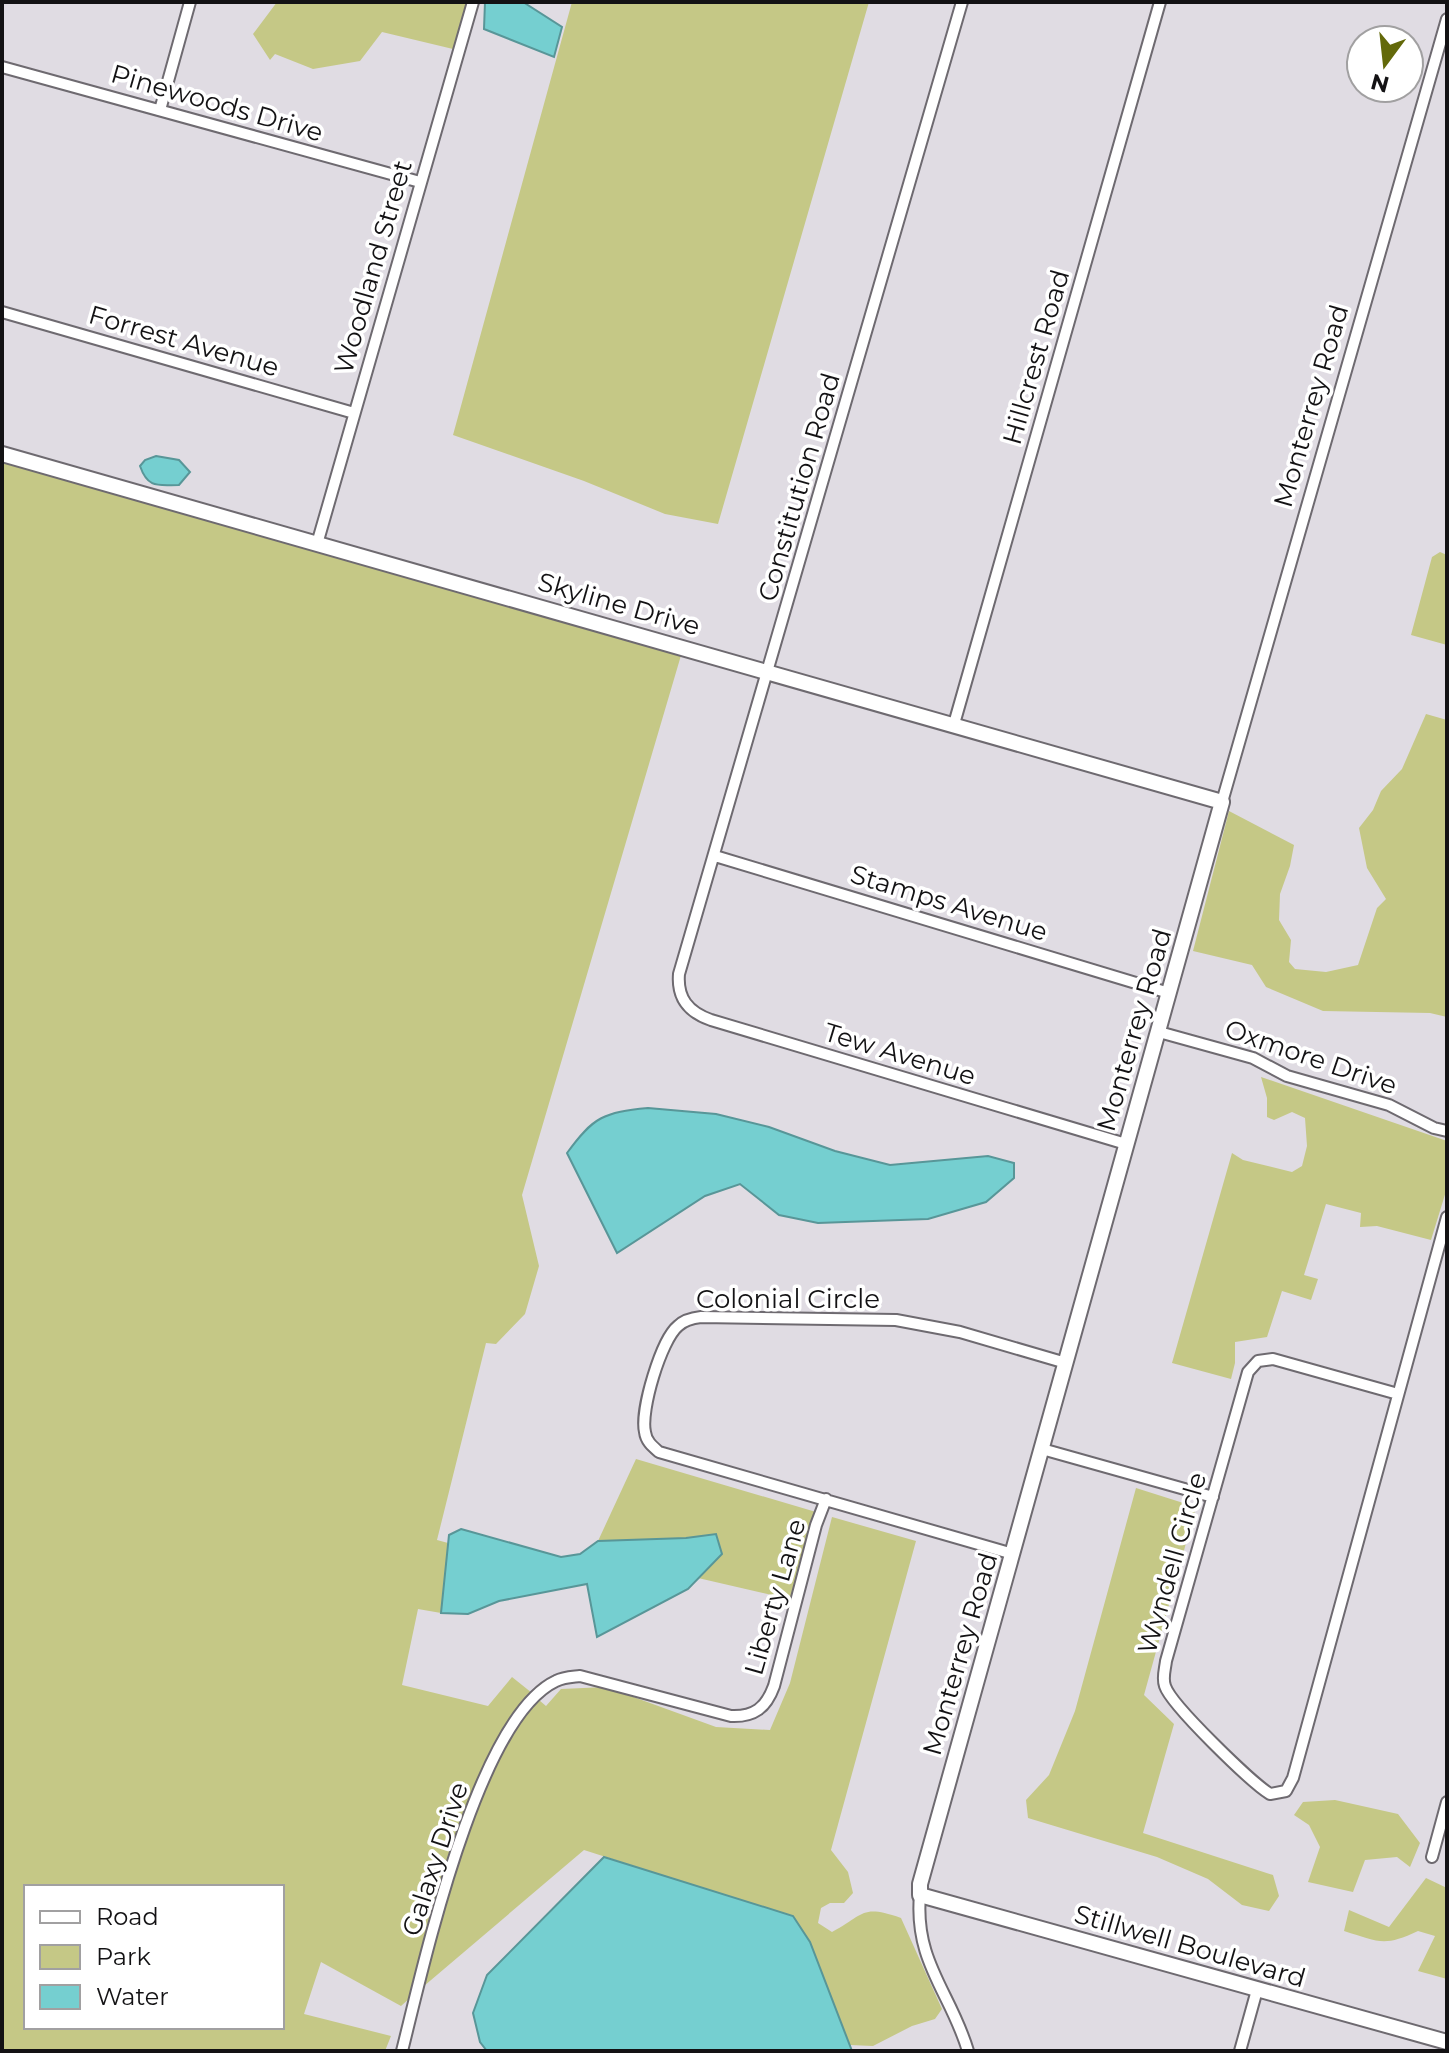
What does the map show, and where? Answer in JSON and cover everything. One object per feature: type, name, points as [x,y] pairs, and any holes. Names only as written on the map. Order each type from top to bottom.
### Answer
[{"type":"street","points":[[160,110],[190,2]]},
{"type":"street","name":"Woodland Street","points":[[317,544],[473,2]]},
{"type":"street","name":"Constitution Road","points":[[679,985],[679,974],[962,2]]},
{"type":"street","name":"Hillcrest Road","points":[[954,724],[1160,2]]},
{"type":"street","name":"Monterrey Road","points":[[968,2051],[922,1942],[918,1920],[920,1884],[1222,802],[1447,19]]},
{"type":"street","name":"Pinewoods Drive","points":[[2,67],[420,182]]},
{"type":"street","name":"Forrest Avenue","points":[[2,312],[354,413]]},
{"type":"street","name":"Skyline Drive","points":[[2,454],[1222,802]]},
{"type":"street","name":"Stamps Avenue","points":[[715,856],[1169,993]]},
{"type":"street","name":"Tew Avenue","points":[[679,985],[683,1002],[701,1017],[1126,1144]]},
{"type":"street","name":"Oxmore Drive","points":[[1159,1032],[1253,1058],[1287,1076],[1389,1105],[1434,1128],[1447,1131]]},
{"type":"street","name":"Wyndell Circle","points":[[1398,1394],[1273,1359],[1258,1361],[1248,1372],[1166,1661],[1164,1684],[1175,1703],[1270,1794],[1286,1791],[1293,1778],[1447,1217]]},
{"type":"street","name":"Colonial Circle","points":[[1013,1554],[669,1455],[651,1445],[646,1437],[644,1424],[649,1396],[667,1339],[680,1323],[701,1317],[896,1320],[960,1332],[1066,1363]]},
{"type":"street","points":[[1042,1449],[1213,1497]]},
{"type":"street","name":"Liberty Lane","points":[[538,1694],[555,1681],[580,1676],[731,1716],[746,1716],[758,1711],[774,1686],[816,1525],[826,1499]]},
{"type":"street","name":"Galaxy Drive","points":[[402,2051],[431,1934],[473,1803],[515,1721],[538,1694]]},
{"type":"street","points":[[1432,1857],[1447,1802]]},
{"type":"street","name":"Stillwell Boulevard","points":[[920,1895],[1447,2042]]},
{"type":"street","points":[[1240,2051],[1257,1990]]},
{"type":"green space","points":[[277,2],[467,2],[453,49],[382,32],[360,61],[313,69],[275,54],[270,60],[253,34]]},
{"type":"green space","points":[[572,2],[869,2],[718,524],[665,514],[584,481],[453,435]]},
{"type":"green space","points":[[2,461],[682,652],[522,1195],[539,1266],[525,1314],[496,1344],[486,1343],[437,1540],[448,1543],[441,1613],[418,1609],[402,1685],[488,1706],[512,1677],[532,1693],[497,1741],[471,1795],[433,1909],[410,1998],[401,2006],[321,1962],[304,2014],[391,2036],[385,2051],[2,2051]]},
{"type":"green space","points":[[1440,552],[1447,555],[1447,645],[1411,635],[1432,557]]},
{"type":"green space","points":[[1426,714],[1447,720],[1447,1017],[1430,1013],[1323,1011],[1266,987],[1252,965],[1193,951],[1229,811],[1294,845],[1280,894],[1279,920],[1291,940],[1289,962],[1295,969],[1326,972],[1358,965],[1377,908],[1386,899],[1367,868],[1359,828],[1373,810],[1381,791],[1402,769]]},
{"type":"green space","points":[[1261,1077],[1447,1141],[1447,1188],[1431,1240],[1377,1226],[1360,1227],[1361,1213],[1326,1204],[1304,1275],[1318,1279],[1311,1300],[1282,1291],[1267,1337],[1235,1342],[1231,1379],[1172,1363],[1232,1153],[1243,1160],[1292,1172],[1302,1166],[1307,1146],[1305,1118],[1292,1112],[1274,1120],[1267,1117],[1267,1098]]},
{"type":"green space","points":[[636,1459],[816,1512],[793,1596],[785,1598],[698,1578],[722,1554],[716,1534],[598,1541]]},
{"type":"green space","points":[[1136,1488],[1196,1507],[1144,1695],[1174,1724],[1143,1833],[1273,1875],[1279,1896],[1269,1911],[1242,1905],[1208,1879],[1157,1857],[1028,1818],[1026,1800],[1049,1775],[1075,1711]]},
{"type":"green space","points":[[832,1517],[916,1541],[831,1850],[848,1872],[853,1893],[844,1903],[830,1903],[821,1908],[818,1923],[832,1932],[864,1913],[878,1912],[901,1918],[942,2009],[935,2019],[912,2026],[873,2046],[850,2045],[810,1942],[793,1917],[584,1850],[424,1986],[452,1877],[478,1803],[511,1736],[532,1707],[539,1700],[546,1706],[561,1689],[606,1687],[716,1727],[770,1730],[790,1683]]},
{"type":"green space","points":[[1335,1800],[1398,1814],[1420,1843],[1410,1867],[1397,1857],[1365,1860],[1353,1892],[1308,1882],[1320,1847],[1309,1825],[1294,1815],[1303,1802]]},
{"type":"green space","points":[[1426,1878],[1447,1888],[1447,1979],[1418,1971],[1435,1936],[1418,1931],[1381,1941],[1344,1931],[1349,1910],[1389,1927]]},
{"type":"water","points":[[485,2],[523,2],[562,27],[554,57],[484,29]]},
{"type":"water","points":[[156,456],[179,460],[190,472],[179,485],[150,482],[140,466],[145,460]]},
{"type":"water","points":[[648,1108],[716,1114],[769,1127],[835,1151],[890,1165],[988,1156],[1014,1163],[1014,1178],[986,1202],[928,1219],[818,1223],[779,1215],[740,1184],[705,1196],[617,1253],[567,1153],[584,1131],[601,1118]]},
{"type":"water","points":[[461,1529],[561,1557],[580,1554],[598,1541],[716,1534],[722,1554],[688,1589],[597,1637],[587,1584],[499,1601],[468,1614],[441,1613],[449,1535]]},
{"type":"water","points":[[604,1857],[793,1916],[810,1942],[852,2051],[487,2051],[480,2042],[473,2013],[487,1975]]}]
